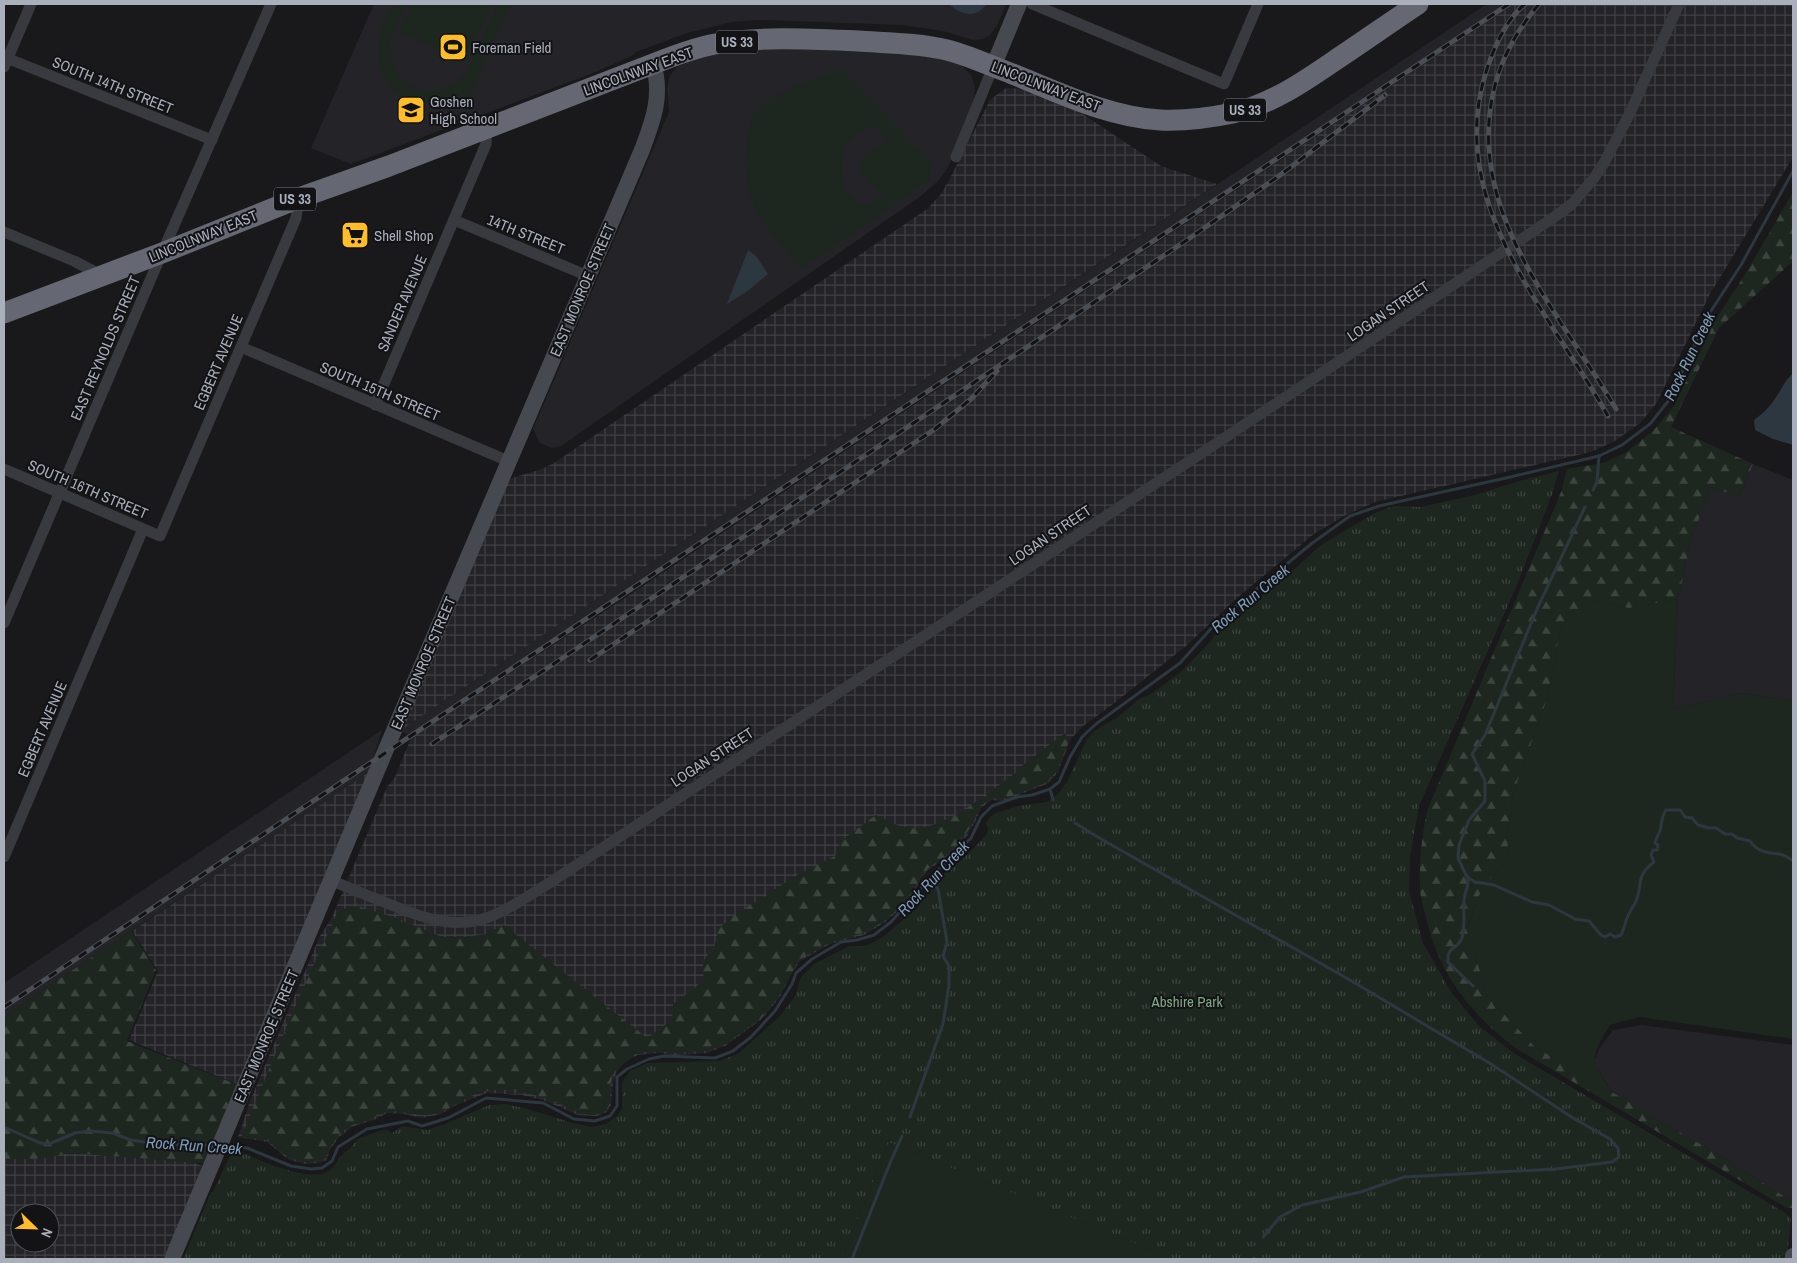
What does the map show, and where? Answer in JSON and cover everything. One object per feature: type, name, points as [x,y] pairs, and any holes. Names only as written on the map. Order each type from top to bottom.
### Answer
[{"type":"highway","name":"LINCOLNWAY EAST","points":[[4,313],[299,198],[389,166],[679,54],[715,44],[764,40],[825,40],[897,43],[931,47],[960,54],[1098,107],[1159,120],[1196,119],[1252,108],[1276,97],[1304,82],[1418,4]]},
{"type":"street","points":[[5,61],[30,4]]},
{"type":"street","name":"EAST REYNOLDS STREET","points":[[4,623],[271,4]]},
{"type":"street","points":[[956,157],[1019,4]]},
{"type":"street","points":[[1032,4],[1224,84],[1258,4]]},
{"type":"street","name":"LOGAN STREET","points":[[331,880],[418,916],[445,922],[459,922],[479,920],[494,915],[561,875],[1229,435],[1572,204],[1594,178],[1614,145],[1679,4]]},
{"type":"street","name":"SOUTH 14TH STREET","points":[[5,61],[212,140]]},
{"type":"street","name":"EAST MONROE STREET","points":[[172,1259],[508,461],[642,150],[652,124],[658,94],[657,77],[653,64]]},
{"type":"street","name":"SANDER AVENUE","points":[[375,405],[486,144],[487,128]]},
{"type":"street","name":"EGBERT AVENUE","points":[[160,536],[296,218],[299,198]]},
{"type":"street","name":"14TH STREET","points":[[454,220],[588,276]]},
{"type":"street","points":[[4,232],[74,261],[101,275]]},
{"type":"street","name":"SOUTH 15TH STREET","points":[[241,347],[508,461]]},
{"type":"street","name":"SOUTH 16TH STREET","points":[[4,469],[160,536]]},
{"type":"street","name":"EGBERT AVENUE","points":[[4,857],[143,529]]},
{"type":"shaded area","name":"Goshen High School","points":[[374,4],[1006,4],[997,26],[990,35],[983,39],[973,40],[943,31],[902,25],[759,20],[732,22],[687,33],[636,52],[632,56],[593,73],[351,164],[311,148]]},
{"type":"shaded area","points":[[949,4],[986,4],[978,12],[968,14],[958,11]]},
{"type":"shaded area","points":[[1487,4],[1514,4],[411,738],[401,730]]},
{"type":"shaded area","points":[[1514,4],[1793,4],[1793,157],[1710,294],[1656,404],[1640,423],[1615,441],[1591,452],[1375,502],[1344,516],[1314,534],[1238,597],[1186,646],[1083,726],[1070,740],[1058,772],[1049,783],[1006,800],[992,800],[981,808],[967,836],[947,857],[922,876],[916,889],[904,906],[884,923],[864,935],[830,944],[800,961],[780,997],[762,1019],[725,1046],[707,1053],[638,1055],[623,1062],[616,1073],[611,1106],[607,1112],[597,1116],[578,1115],[543,1100],[522,1095],[487,1093],[456,1105],[441,1114],[422,1118],[387,1113],[374,1120],[354,1126],[339,1137],[330,1150],[327,1160],[306,1164],[289,1160],[267,1142],[238,1137],[250,1101],[320,936],[332,917],[387,787],[395,777],[411,738],[628,596]]},
{"type":"shaded area","points":[[761,48],[902,52],[958,62],[971,75],[975,87],[974,103],[948,168],[938,181],[921,196],[561,446],[552,448],[540,443],[533,429],[669,112],[667,88],[670,75],[678,66],[698,58],[730,50]]},
{"type":"shaded area","points":[[1006,88],[1025,89],[1069,105],[1161,166],[1217,184],[401,730],[509,479],[542,469],[554,463],[927,209],[941,194],[990,100]]},
{"type":"shaded area","points":[[748,250],[756,256],[768,274],[749,290],[727,304]]},
{"type":"shaded area","points":[[1793,373],[1793,445],[1773,439],[1755,430],[1754,420],[1769,406]]},
{"type":"shaded area","points":[[1753,464],[1793,480],[1793,701],[1743,693],[1673,709],[1678,599],[1692,537],[1711,488],[1740,496]]},
{"type":"shaded area","points":[[382,730],[369,772],[4,1016],[4,983]]},
{"type":"shaded area","points":[[369,772],[239,1085],[129,1040],[158,971],[132,931]]},
{"type":"shaded area","points":[[1641,1025],[1793,1045],[1793,1202],[1724,1158],[1612,1093],[1594,1062],[1599,1049],[1613,1030]]},
{"type":"shaded area","points":[[70,1153],[191,1162],[203,1166],[181,1222],[163,1259],[4,1259],[4,1159],[37,1159]]},
{"type":"green space","points":[[393,4],[406,4],[390,42],[392,63],[399,75],[409,84],[421,89],[434,90],[447,87],[459,79],[469,67],[497,4],[511,4],[467,103],[457,98],[442,103],[413,101],[401,95],[390,86],[378,60],[378,44],[382,28]]},
{"type":"green space","name":"Foreman Field","points":[[411,4],[492,4],[466,62],[399,32]]},
{"type":"green space","points":[[842,69],[931,162],[928,181],[801,269],[766,226],[751,199],[747,183],[746,165],[748,136],[754,114],[763,104],[784,92]],"holes":[[[876,125],[889,141],[866,154],[858,167],[878,191],[884,193],[869,205],[859,202],[851,196],[842,178],[843,156],[847,146],[857,134],[866,128]]]},
{"type":"green space","points":[[1793,192],[1793,263],[1719,328],[1671,427],[1753,464],[1740,496],[1711,488],[1692,537],[1678,599],[1629,608],[1595,600],[1561,626],[1548,696],[1514,791],[1507,834],[1509,859],[1483,886],[1467,926],[1487,996],[1535,1047],[1724,1158],[1793,1202],[1793,1208],[1787,1208],[1517,1049],[1484,1021],[1458,990],[1438,954],[1421,897],[1420,877],[1421,849],[1427,811],[1561,492],[1567,469],[1603,463],[1625,453],[1653,431],[1674,406],[1716,319],[1746,273]]},
{"type":"green space","name":"Abshire Park","points":[[1559,471],[1553,492],[1517,585],[1419,806],[1410,857],[1409,891],[1423,943],[1451,992],[1479,1026],[1515,1054],[1784,1212],[1791,1218],[1787,1259],[1173,1259],[889,1142],[841,1259],[183,1259],[211,1192],[213,1192],[233,1149],[281,1168],[295,1172],[319,1174],[329,1171],[357,1139],[380,1131],[388,1130],[391,1133],[402,1126],[427,1130],[489,1105],[505,1104],[524,1108],[591,1127],[606,1124],[616,1117],[622,1109],[622,1082],[630,1071],[647,1063],[720,1061],[739,1053],[780,1016],[795,996],[801,977],[814,964],[849,946],[866,946],[883,937],[918,907],[927,892],[941,876],[963,859],[987,834],[986,823],[990,817],[996,813],[1018,806],[1047,802],[1057,795],[1067,782],[1087,739],[1094,731],[1118,717],[1139,699],[1151,694],[1182,671],[1210,642],[1222,625],[1289,574],[1321,545],[1373,514],[1393,506],[1421,507],[1475,495]]},
{"type":"green space","points":[[1678,599],[1673,709],[1743,693],[1793,701],[1793,1039],[1639,1017],[1610,1025],[1598,1046],[1595,1059],[1600,1073],[1612,1093],[1535,1047],[1487,996],[1467,927],[1483,886],[1509,859],[1507,834],[1514,791],[1548,696],[1561,626],[1595,600],[1629,608]]},
{"type":"green space","points":[[1065,733],[1069,740],[1057,771],[1048,782],[1006,798],[992,798],[980,806],[974,821],[965,835],[946,856],[931,866],[921,876],[915,888],[902,905],[883,922],[863,933],[829,943],[799,960],[779,996],[761,1019],[724,1045],[706,1051],[674,1053],[638,1052],[613,1073],[610,1088],[610,1104],[604,1112],[597,1115],[583,1114],[550,1100],[517,1091],[485,1091],[432,1115],[390,1111],[354,1124],[337,1138],[326,1158],[313,1162],[300,1161],[283,1154],[266,1140],[246,1138],[242,1135],[294,1009],[338,911],[353,906],[361,907],[396,918],[442,937],[466,937],[485,934],[504,925],[647,1038],[672,1020],[673,1004],[704,979],[703,966],[705,959],[713,951],[719,929],[730,918],[797,875],[835,856],[841,841],[876,815],[900,826],[918,828],[948,819],[994,789]]},
{"type":"green space","points":[[131,931],[156,970],[127,1041],[238,1085],[204,1164],[70,1153],[37,1159],[4,1159],[4,1016]]},
{"type":"green space","points":[[889,1142],[1173,1259],[841,1259]]},
{"type":"waterway","name":"Rock Run Creek","points":[[224,1146],[247,1148],[291,1166],[311,1169],[322,1168],[332,1161],[338,1147],[367,1129],[408,1121],[422,1126],[448,1118],[486,1098],[543,1103],[574,1119],[595,1121],[610,1116],[617,1106],[617,1077],[627,1069],[649,1059],[664,1056],[715,1058],[733,1051],[751,1037],[775,1011],[792,984],[796,973],[812,959],[841,942],[874,935],[891,922],[930,878],[971,838],[981,817],[992,806],[1017,797],[1032,795],[1050,789],[1059,782],[1070,757],[1082,737],[1096,724],[1180,663],[1217,622],[1311,544],[1350,516],[1379,506],[1599,456],[1622,445],[1650,424],[1669,400],[1709,314],[1741,265],[1793,171]]},
{"type":"waterway","points":[[1593,490],[1597,482],[1599,456]]},
{"type":"waterway","points":[[1585,507],[1537,609],[1485,735],[1472,754],[1485,781],[1485,801],[1469,820],[1459,845],[1458,858],[1467,877],[1475,882],[1494,885],[1532,902],[1549,905],[1575,919],[1589,921],[1601,935],[1605,937],[1610,934],[1615,937],[1621,935],[1638,897],[1644,872],[1654,862],[1651,855],[1653,850],[1657,850],[1656,838],[1666,810],[1680,810],[1685,817],[1692,818],[1698,825],[1716,828],[1725,834],[1732,834],[1737,838],[1750,841],[1759,850],[1783,855],[1793,861]]},
{"type":"waterway","points":[[1050,789],[1053,800]]},
{"type":"waterway","points":[[1075,823],[1350,980],[1491,1064],[1573,1118],[1610,1139],[1618,1148],[1619,1157],[1612,1162],[1556,1169],[1404,1177],[1361,1192],[1302,1205],[1280,1217],[1263,1237]]},
{"type":"waterway","points":[[1468,877],[1464,900],[1463,936],[1459,943],[1450,951],[1448,962],[1473,986]]},
{"type":"waterway","points":[[910,1117],[943,1024],[949,985],[949,966],[943,956],[947,942],[938,889],[930,878]]},
{"type":"waterway","name":"Rock Run Creek","points":[[4,1127],[40,1143],[49,1144],[75,1133],[90,1131],[112,1133],[131,1140],[157,1144],[213,1146]]},
{"type":"waterway","points":[[852,1259],[902,1136]]},
{"type":"railway","points":[[4,1007],[1509,4]]},
{"type":"railway","points":[[1525,4],[1506,26],[1486,72],[1477,120],[1479,166],[1491,210],[1509,253],[1532,295],[1608,416]]},
{"type":"railway","points":[[1539,4],[1510,46],[1496,81],[1489,138],[1493,180],[1506,221],[1524,260],[1546,299],[1616,409]]},
{"type":"railway","points":[[432,744],[1187,240],[1279,176],[1385,95]]},
{"type":"railway","points":[[590,660],[935,429],[972,398],[997,371]]},
{"type":"place","name":"Foreman Field","points":[[453,47]]},
{"type":"place","name":"Goshen High School","points":[[411,110]]},
{"type":"place","name":"Shell Shop","points":[[355,235]]}]
